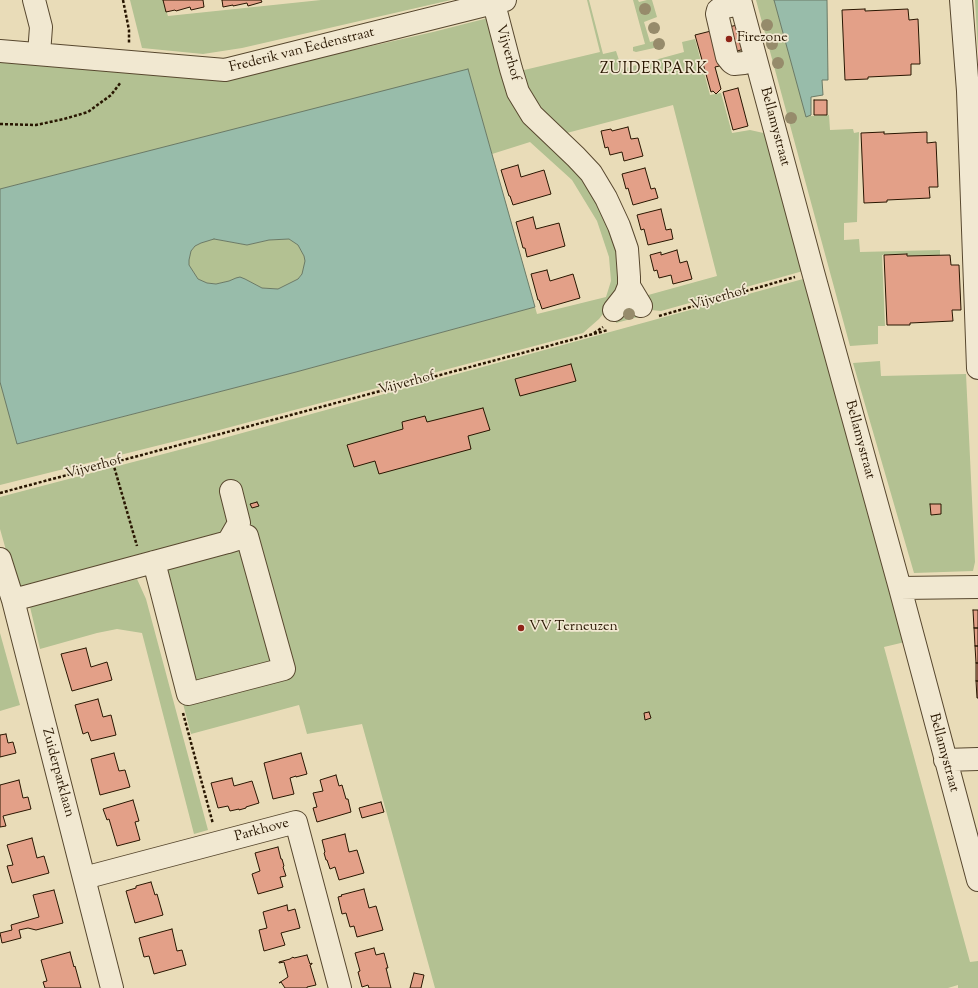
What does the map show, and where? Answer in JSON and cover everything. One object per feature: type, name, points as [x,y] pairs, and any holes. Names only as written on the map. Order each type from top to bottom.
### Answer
[{"type":"street","points":[[34,0],[41,27],[39,54]]},
{"type":"street","points":[[961,0],[973,91],[978,368]]},
{"type":"street","name":"Frederik van Eedenstraat","points":[[0,50],[225,70],[497,1]]},
{"type":"street","name":"Vijverhof","points":[[497,1],[511,69],[518,92],[532,115],[591,173],[606,198],[627,249],[629,286],[648,312]]},
{"type":"street","name":"Bellamystraat","points":[[737,3],[900,588],[978,880]]},
{"type":"street","points":[[613,320],[629,286]]},
{"type":"street","points":[[228,542],[239,522],[231,491]]},
{"type":"street","points":[[13,600],[247,536],[284,669],[188,694],[148,564]]},
{"type":"street","name":"Zuiderparklaan","points":[[0,559],[13,600],[112,988]]},
{"type":"street","points":[[900,588],[978,586]]},
{"type":"street","points":[[945,760],[978,759]]},
{"type":"street","name":"Parkhove","points":[[84,878],[296,822],[340,988]]},
{"type":"path","points":[[0,124],[36,125],[64,119],[88,112],[111,95],[124,78],[128,62],[129,30],[123,0]]},
{"type":"path","name":"Vijverhof","points":[[648,312],[813,272]]},
{"type":"path","name":"Vijverhof","points":[[0,493],[113,463],[613,320]]},
{"type":"path","points":[[113,463],[148,564]]},
{"type":"shaded area","points":[[130,0],[163,0],[168,16],[321,0],[451,0],[242,48],[203,54],[142,48]]},
{"type":"shaded area","points":[[587,0],[589,0],[603,54],[616,51],[622,69],[684,52],[682,42],[695,39],[710,95],[721,93],[732,133],[750,130],[768,134],[803,271],[661,311],[651,310],[641,297],[717,276],[673,105],[563,134],[537,107],[520,71],[600,52]]},
{"type":"shaded area","points":[[633,0],[638,0],[639,2],[652,0],[657,17],[644,22],[650,42],[662,39],[664,43],[663,46],[636,52],[633,51],[633,47],[645,44]]},
{"type":"shaded area","points":[[756,0],[774,0],[806,116],[829,115],[830,130],[853,129],[854,133],[859,132],[857,222],[844,223],[844,240],[859,239],[860,252],[940,250],[940,255],[882,255],[885,326],[878,326],[878,344],[850,346]]},
{"type":"shaded area","points":[[774,0],[827,0],[828,80],[822,80],[823,95],[811,97],[811,115],[806,117]]},
{"type":"shaded area","points":[[975,0],[978,0],[978,52]]},
{"type":"shaded area","points":[[488,18],[499,64],[598,202],[609,223],[619,258],[620,277],[614,298],[599,319],[583,333],[208,433],[0,485],[0,382],[18,444],[307,369],[535,307],[537,314],[606,297],[611,281],[609,257],[597,221],[572,180],[530,142],[492,154],[468,70],[0,189],[0,62],[163,76],[213,78],[253,73]]},
{"type":"shaded area","points":[[468,69],[535,307],[296,372],[17,444],[0,382],[0,189]],"holes":[[[214,239],[247,245],[269,240],[289,239],[298,245],[304,256],[305,261],[302,274],[298,279],[278,289],[262,288],[240,277],[216,284],[207,283],[198,279],[189,265],[191,251],[195,246],[201,243]]]},
{"type":"shaded area","points":[[214,239],[247,245],[269,240],[289,239],[298,245],[306,261],[302,274],[298,279],[278,289],[262,288],[245,279],[236,278],[216,284],[207,283],[198,279],[189,265],[189,260],[191,251],[195,246]]},
{"type":"shaded area","name":"VV Terneuzen","points":[[803,279],[905,642],[884,647],[970,962],[978,961],[978,988],[958,988],[958,985],[948,988],[435,988],[362,724],[307,734],[299,705],[191,734],[146,564],[252,532],[241,487],[222,491],[229,523],[225,532],[17,589],[0,529],[0,497],[213,441]]},
{"type":"shaded area","points":[[630,304],[642,316],[616,323],[616,314]]},
{"type":"shaded area","points":[[880,361],[881,376],[966,374],[975,562],[973,571],[914,573],[853,363]]},
{"type":"shaded area","points":[[137,579],[146,599],[208,830],[194,834],[142,633],[117,629],[40,649],[30,607]]},
{"type":"shaded area","points":[[0,633],[20,705],[0,711]]},
{"type":"building","points":[[163,0],[203,0],[204,7],[191,10],[190,7],[166,12]]},
{"type":"building","points":[[222,0],[261,0],[262,2],[248,6],[247,3],[223,7]]},
{"type":"building","points":[[865,9],[865,11],[908,9],[909,20],[918,19],[920,64],[911,64],[911,75],[868,77],[868,79],[845,80],[842,10]]},
{"type":"building","points":[[737,25],[744,49],[724,55],[717,30]]},
{"type":"building","points":[[715,30],[724,65],[715,67],[721,89],[716,94],[713,91],[711,92],[695,35]]},
{"type":"building","points":[[738,88],[748,126],[733,130],[723,92]]},
{"type":"building","points":[[814,100],[827,100],[827,115],[814,115]]},
{"type":"building","points":[[628,127],[631,139],[638,138],[643,156],[624,161],[622,152],[610,155],[608,147],[605,148],[601,131],[611,129],[612,131]]},
{"type":"building","points":[[884,132],[884,134],[927,132],[927,143],[936,142],[938,187],[929,187],[930,198],[887,200],[887,202],[864,203],[861,133]]},
{"type":"building","points":[[518,165],[521,177],[544,170],[551,194],[513,205],[501,170]]},
{"type":"building","points":[[645,168],[651,189],[655,188],[658,198],[633,205],[628,188],[626,189],[622,174]]},
{"type":"building","points":[[661,209],[666,230],[671,229],[673,239],[648,245],[644,229],[641,230],[637,215]]},
{"type":"building","points":[[533,217],[536,229],[559,223],[565,246],[527,257],[516,222]]},
{"type":"building","points":[[677,250],[680,263],[687,261],[692,279],[673,284],[671,275],[659,278],[657,270],[654,271],[650,255],[661,252],[661,255]]},
{"type":"building","points":[[907,254],[907,256],[950,255],[951,265],[959,265],[961,310],[952,310],[953,321],[910,323],[910,325],[887,325],[884,255]]},
{"type":"building","points":[[547,270],[550,281],[573,274],[580,298],[542,309],[531,274]]},
{"type":"building","points":[[571,364],[576,381],[520,396],[515,379]]},
{"type":"building","points":[[483,408],[490,430],[468,436],[471,449],[379,474],[375,461],[354,467],[347,445],[403,429],[402,422],[425,416],[427,422]]},
{"type":"building","points":[[257,502],[259,506],[252,508],[250,504]]},
{"type":"building","points":[[930,504],[941,504],[941,514],[931,515]]},
{"type":"building","points":[[973,610],[978,610],[978,628],[974,628]]},
{"type":"building","points":[[974,628],[978,628],[978,646],[975,646]]},
{"type":"building","points":[[975,646],[978,646],[978,663],[976,663]]},
{"type":"building","points":[[86,648],[91,667],[107,662],[112,680],[72,691],[61,654]]},
{"type":"building","points":[[976,663],[978,663],[978,681],[976,681]]},
{"type":"building","points":[[976,681],[978,681],[978,698],[977,698]]},
{"type":"building","points":[[98,699],[103,717],[111,715],[116,735],[91,741],[88,732],[83,734],[75,705]]},
{"type":"building","points":[[649,712],[651,718],[645,720],[644,713]]},
{"type":"building","points":[[6,734],[8,743],[13,742],[16,753],[0,757],[0,735]]},
{"type":"building","points":[[114,753],[119,771],[125,770],[130,787],[100,795],[91,759]]},
{"type":"building","points":[[301,753],[307,774],[290,778],[294,794],[273,799],[264,763]]},
{"type":"building","points":[[336,775],[339,786],[342,785],[346,799],[348,799],[351,812],[317,822],[313,808],[317,807],[313,793],[323,791],[320,780]]},
{"type":"building","points":[[232,778],[234,786],[252,781],[259,803],[239,810],[230,811],[228,806],[218,808],[211,783]]},
{"type":"building","points":[[19,780],[23,798],[28,797],[31,809],[3,816],[6,826],[0,827],[0,785]]},
{"type":"building","points":[[133,800],[139,821],[135,822],[140,840],[117,846],[109,819],[107,820],[103,809]]},
{"type":"building","points":[[381,802],[384,812],[362,818],[359,808]]},
{"type":"building","points":[[345,834],[349,852],[357,850],[364,873],[339,880],[335,867],[330,869],[326,860],[322,840]]},
{"type":"building","points":[[32,838],[37,858],[44,856],[49,873],[12,883],[7,866],[13,865],[7,845]]},
{"type":"building","points":[[278,847],[286,876],[280,877],[283,887],[258,894],[252,874],[260,871],[255,853]]},
{"type":"building","points":[[151,882],[155,895],[157,894],[163,915],[135,923],[126,891],[136,888],[136,886]]},
{"type":"building","points":[[364,889],[369,908],[376,906],[383,930],[357,937],[354,926],[350,927],[346,913],[342,914],[338,897]]},
{"type":"building","points":[[54,890],[63,923],[36,930],[28,928],[19,930],[21,938],[2,943],[0,933],[12,930],[11,925],[39,917],[33,895]]},
{"type":"building","points":[[287,905],[288,911],[295,909],[300,928],[281,933],[285,945],[264,951],[259,930],[267,928],[263,912]]},
{"type":"building","points":[[172,929],[177,951],[182,950],[186,965],[154,974],[149,956],[144,957],[139,938]]},
{"type":"building","points":[[374,948],[376,955],[384,953],[391,988],[369,988],[368,985],[362,987],[358,972],[360,971],[355,953]]},
{"type":"building","points":[[70,952],[81,988],[45,988],[43,982],[47,981],[41,960]]},
{"type":"building","points":[[307,955],[310,964],[312,963],[310,965],[316,985],[307,988],[285,988],[281,982],[279,983],[288,977],[284,962],[279,962],[293,957]]},
{"type":"building","points":[[414,973],[424,975],[421,988],[410,988]]},
{"type":"place","name":"Firezone","points":[[729,39]]},
{"type":"place","name":"VV Terneuzen","points":[[521,628]]},
{"type":"district","name":"ZUIDERPARK","points":[[654,70]]}]
